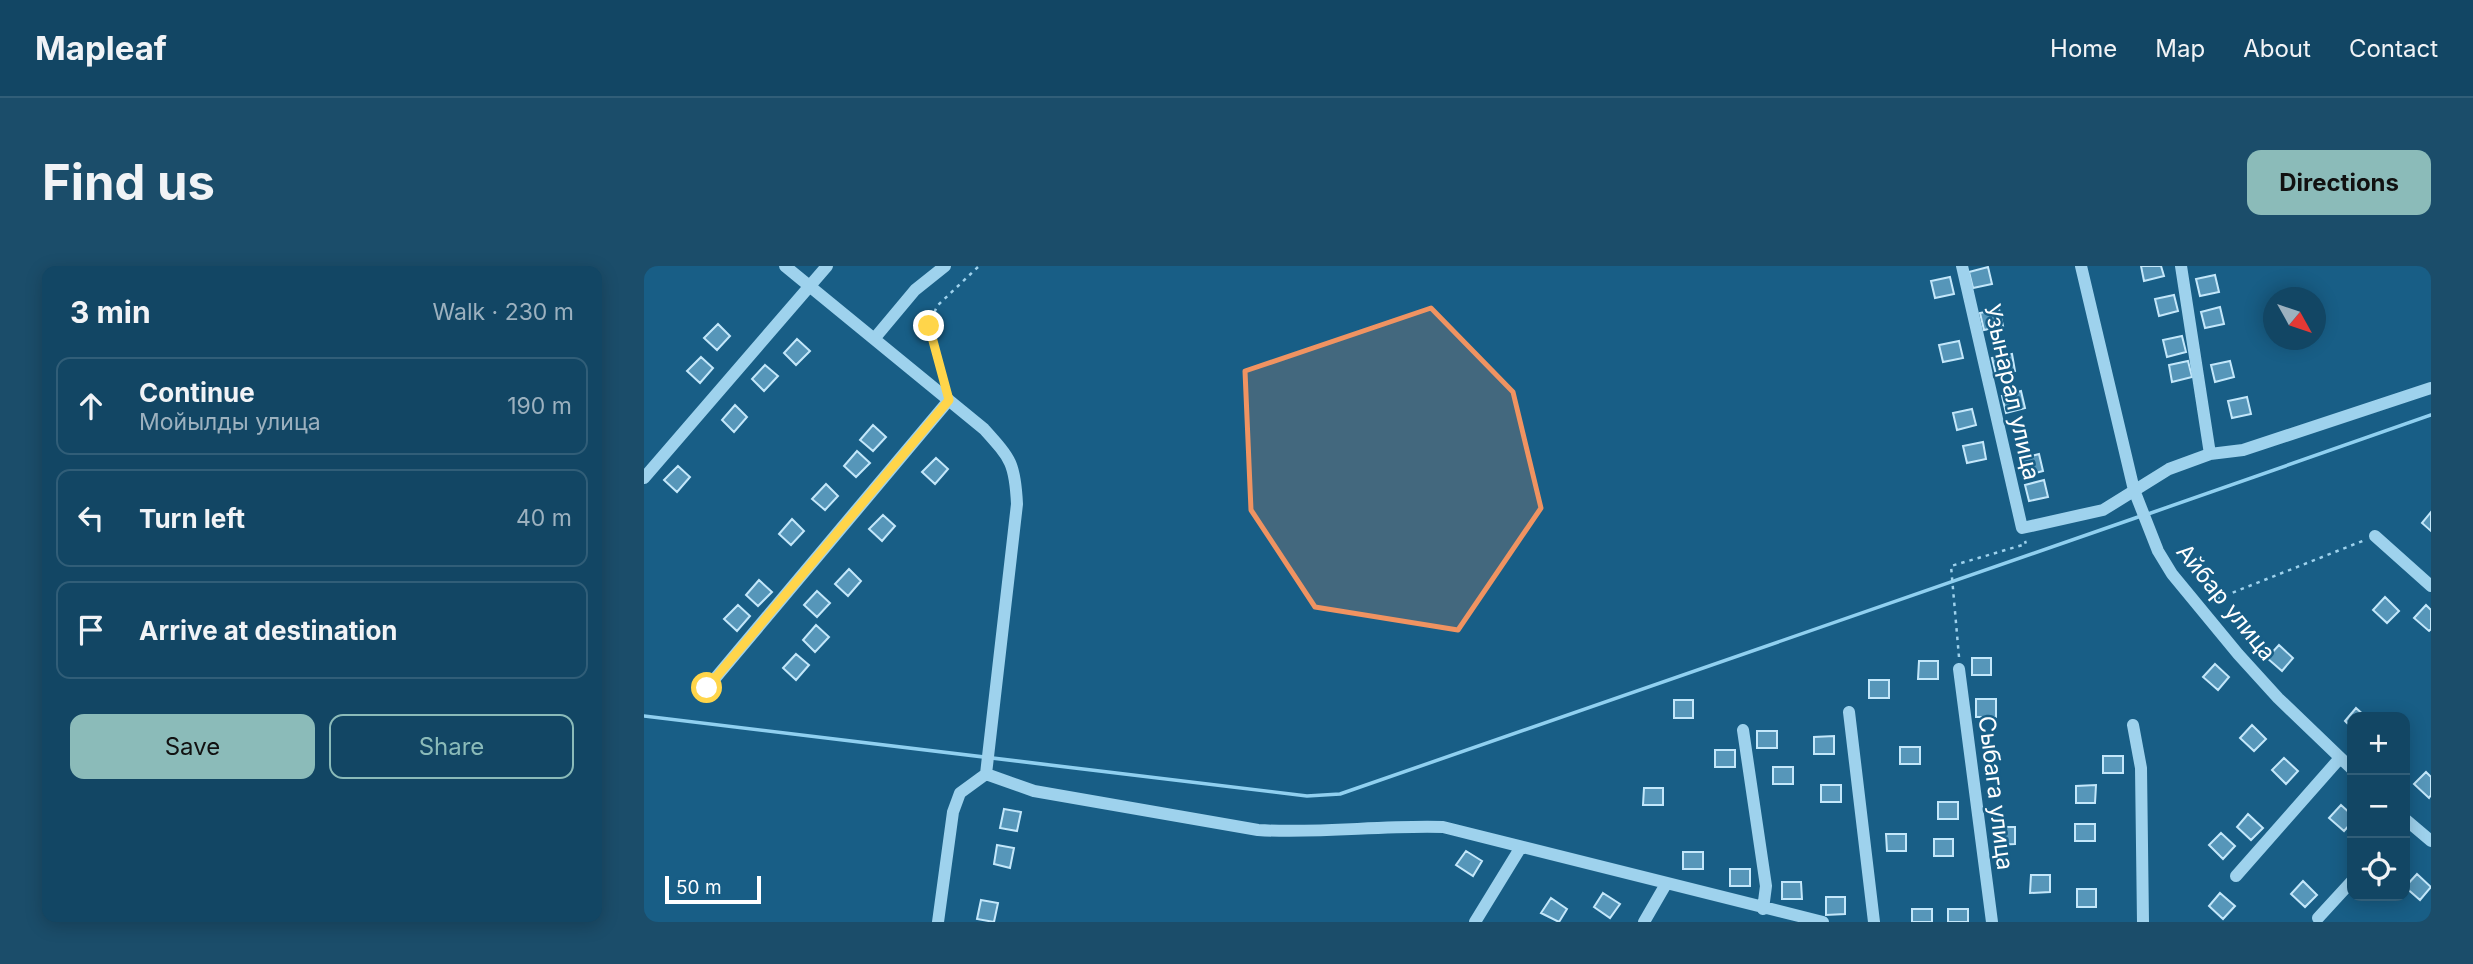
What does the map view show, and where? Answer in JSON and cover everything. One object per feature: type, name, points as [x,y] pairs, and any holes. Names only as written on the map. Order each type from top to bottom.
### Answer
[{"type":"street","points":[[785,266],[984,429],[1005,453],[1016,473],[1017,504],[986,774],[960,793],[953,811],[938,922]]},
{"type":"street","points":[[644,478],[827,266]]},
{"type":"street","points":[[874,339],[915,290],[945,266]]},
{"type":"street","name":"Узынарал улица","points":[[1962,266],[2021,528]]},
{"type":"street","name":"Айбар улица","points":[[2081,266],[2134,490],[2158,551],[2198,606],[2278,698],[2347,764]]},
{"type":"street","points":[[2182,266],[2210,454]]},
{"type":"street","points":[[2021,528],[2103,510],[2169,469],[2210,454],[2243,450],[2431,388]]},
{"type":"street","points":[[707,688],[949,400]]},
{"type":"street","points":[[2375,536],[2431,586]]},
{"type":"street","name":"Сыбага улица","points":[[1959,669],[1992,922]]},
{"type":"street","points":[[1849,712],[1874,922]]},
{"type":"street","points":[[2133,725],[2141,768],[2143,922]]},
{"type":"street","points":[[1743,730],[1766,886],[1763,909]]},
{"type":"street","points":[[2236,876],[2340,758]]},
{"type":"street","points":[[986,774],[1034,790],[1258,830],[1291,832],[1409,826],[1443,827],[1763,909],[1776,917],[1823,922]]},
{"type":"street","points":[[2410,825],[2431,841]]},
{"type":"street","points":[[1475,922],[1521,847]]},
{"type":"street","points":[[1644,922],[1666,884]]},
{"type":"street","points":[[2318,918],[2347,886]]},
{"type":"path","points":[[949,400],[929,326],[937,306],[979,266]]},
{"type":"path","points":[[1959,669],[1951,566],[2026,544],[2021,528]]},
{"type":"path","points":[[2198,606],[2375,536]]},
{"type":"highlighted area","points":[[1431,308],[1513,392],[1541,508],[1458,630],[1315,607],[1251,510],[1245,371]]},
{"type":"building","points":[[2141,266],[2161,266],[2164,276],[2144,281]]},
{"type":"building","points":[[1988,267],[1992,284],[1973,288],[1969,272]]},
{"type":"building","points":[[2215,275],[2219,292],[2200,296],[2196,279]]},
{"type":"building","points":[[1950,277],[1954,294],[1935,298],[1931,281]]},
{"type":"building","points":[[2174,295],[2178,311],[2159,316],[2155,299]]},
{"type":"building","points":[[2220,307],[2224,324],[2205,328],[2201,312]]},
{"type":"building","points":[[1999,309],[2003,326],[1984,330],[1980,313]]},
{"type":"building","points":[[718,324],[730,336],[717,350],[704,338]]},
{"type":"building","points":[[2182,336],[2186,352],[2167,357],[2163,340]]},
{"type":"building","points":[[797,339],[810,351],[796,365],[784,353]]},
{"type":"building","points":[[1959,341],[1963,358],[1943,362],[1939,345]]},
{"type":"building","points":[[2012,354],[2015,371],[1996,375],[1992,358]]},
{"type":"building","points":[[701,357],[713,368],[700,383],[687,371]]},
{"type":"building","points":[[2188,361],[2192,377],[2172,382],[2169,365]]},
{"type":"building","points":[[2230,361],[2234,377],[2215,382],[2211,365]]},
{"type":"building","points":[[765,365],[778,376],[764,391],[752,379]]},
{"type":"building","points":[[2021,391],[2025,408],[2006,413],[2002,396]]},
{"type":"building","points":[[2247,397],[2251,414],[2232,418],[2228,401]]},
{"type":"building","points":[[735,405],[747,417],[734,432],[722,420]]},
{"type":"building","points":[[1972,409],[1976,425],[1957,430],[1953,413]]},
{"type":"building","points":[[873,425],[886,437],[873,451],[860,440]]},
{"type":"building","points":[[1983,442],[1986,459],[1967,463],[1963,446]]},
{"type":"building","points":[[857,451],[870,463],[856,477],[844,466]]},
{"type":"building","points":[[2039,454],[2043,471],[2024,476],[2020,459]]},
{"type":"building","points":[[936,458],[948,469],[935,484],[922,472]]},
{"type":"building","points":[[678,466],[690,477],[677,492],[664,480]]},
{"type":"building","points":[[2044,480],[2048,497],[2029,501],[2025,485]]},
{"type":"building","points":[[826,484],[838,496],[825,510],[812,499]]},
{"type":"building","points":[[2431,512],[2431,531],[2422,523]]},
{"type":"building","points":[[883,515],[895,526],[882,541],[869,529]]},
{"type":"building","points":[[792,519],[804,531],[791,545],[779,534]]},
{"type":"building","points":[[849,569],[861,581],[848,596],[835,584]]},
{"type":"building","points":[[759,580],[772,592],[758,606],[746,595]]},
{"type":"building","points":[[817,591],[830,603],[817,617],[804,605]]},
{"type":"building","points":[[2385,597],[2399,611],[2387,623],[2373,610]]},
{"type":"building","points":[[738,605],[750,616],[737,631],[724,619]]},
{"type":"building","points":[[2426,605],[2431,610],[2429,631],[2414,618]]},
{"type":"building","points":[[816,625],[829,637],[815,652],[803,640]]},
{"type":"building","points":[[2279,645],[2293,658],[2282,671],[2267,658]]},
{"type":"building","points":[[796,654],[809,665],[796,680],[783,668]]},
{"type":"building","points":[[1972,658],[1991,658],[1991,675],[1972,675]]},
{"type":"building","points":[[1919,661],[1938,661],[1938,679],[1918,679]]},
{"type":"building","points":[[2215,664],[2229,677],[2218,690],[2203,677]]},
{"type":"building","points":[[1869,680],[1889,680],[1889,698],[1869,698]]},
{"type":"building","points":[[1976,699],[1996,699],[1996,717],[1976,717]]},
{"type":"building","points":[[1674,700],[1693,700],[1693,718],[1674,718]]},
{"type":"building","points":[[2252,725],[2266,739],[2254,751],[2240,738]]},
{"type":"building","points":[[1757,731],[1777,731],[1777,748],[1757,748]]},
{"type":"building","points":[[1834,736],[1834,754],[1814,754],[1814,737]]},
{"type":"building","points":[[1900,747],[1920,747],[1920,764],[1900,764]]},
{"type":"building","points":[[1715,750],[1735,750],[1735,767],[1715,767]]},
{"type":"building","points":[[2103,756],[2123,756],[2123,773],[2103,773]]},
{"type":"building","points":[[2284,758],[2298,771],[2286,784],[2272,770]]},
{"type":"building","points":[[1773,767],[1793,767],[1793,784],[1773,784]]},
{"type":"building","points":[[2426,772],[2431,777],[2429,798],[2414,784]]},
{"type":"building","points":[[1821,785],[1841,785],[1841,802],[1821,802]]},
{"type":"building","points":[[2096,785],[2095,803],[2076,803],[2076,786]]},
{"type":"building","points":[[1644,788],[1663,788],[1663,805],[1643,805]]},
{"type":"building","points":[[1938,802],[1958,802],[1958,819],[1938,819]]},
{"type":"building","points":[[2341,805],[2347,810],[2347,828],[2344,831],[2329,818]]},
{"type":"building","points":[[1004,809],[1021,812],[1017,831],[1000,828]]},
{"type":"building","points":[[2248,814],[2263,828],[2251,840],[2237,827]]},
{"type":"building","points":[[2075,824],[2095,824],[2095,841],[2075,841]]},
{"type":"building","points":[[1995,827],[2015,827],[2015,844],[1995,845]]},
{"type":"building","points":[[2221,833],[2235,846],[2223,859],[2209,845]]},
{"type":"building","points":[[1886,834],[1906,834],[1906,851],[1887,851]]},
{"type":"building","points":[[1934,839],[1953,839],[1953,856],[1934,856]]},
{"type":"building","points":[[997,845],[1014,848],[1010,868],[994,864]]},
{"type":"building","points":[[1466,851],[1482,861],[1473,876],[1456,865]]},
{"type":"building","points":[[1683,852],[1703,852],[1703,869],[1683,869]]},
{"type":"building","points":[[1730,869],[1750,869],[1750,886],[1730,886]]},
{"type":"building","points":[[2417,874],[2431,887],[2420,900],[2410,891],[2410,882]]},
{"type":"building","points":[[2031,875],[2050,875],[2050,892],[2030,893]]},
{"type":"building","points":[[2303,881],[2317,895],[2305,907],[2291,894]]},
{"type":"building","points":[[1782,882],[1801,882],[1802,899],[1782,899]]},
{"type":"building","points":[[2077,889],[2096,889],[2096,907],[2077,907]]},
{"type":"building","points":[[1603,893],[1620,904],[1610,918],[1594,907]]},
{"type":"building","points":[[2220,893],[2235,906],[2223,919],[2209,906]]},
{"type":"building","points":[[1826,897],[1845,897],[1845,914],[1826,915]]},
{"type":"building","points":[[1551,898],[1567,909],[1559,922],[1541,913]]},
{"type":"building","points":[[981,900],[998,903],[994,922],[977,919]]},
{"type":"building","points":[[1912,909],[1932,909],[1932,922],[1912,922]]},
{"type":"building","points":[[1948,909],[1968,909],[1968,922],[1948,922]]},
{"type":"waterway","points":[[2148,514],[2431,415]]},
{"type":"waterway","points":[[644,716],[1307,796],[1340,794],[2141,516]]},
{"type":"route","points":[[707,688],[949,400],[929,326]]}]
